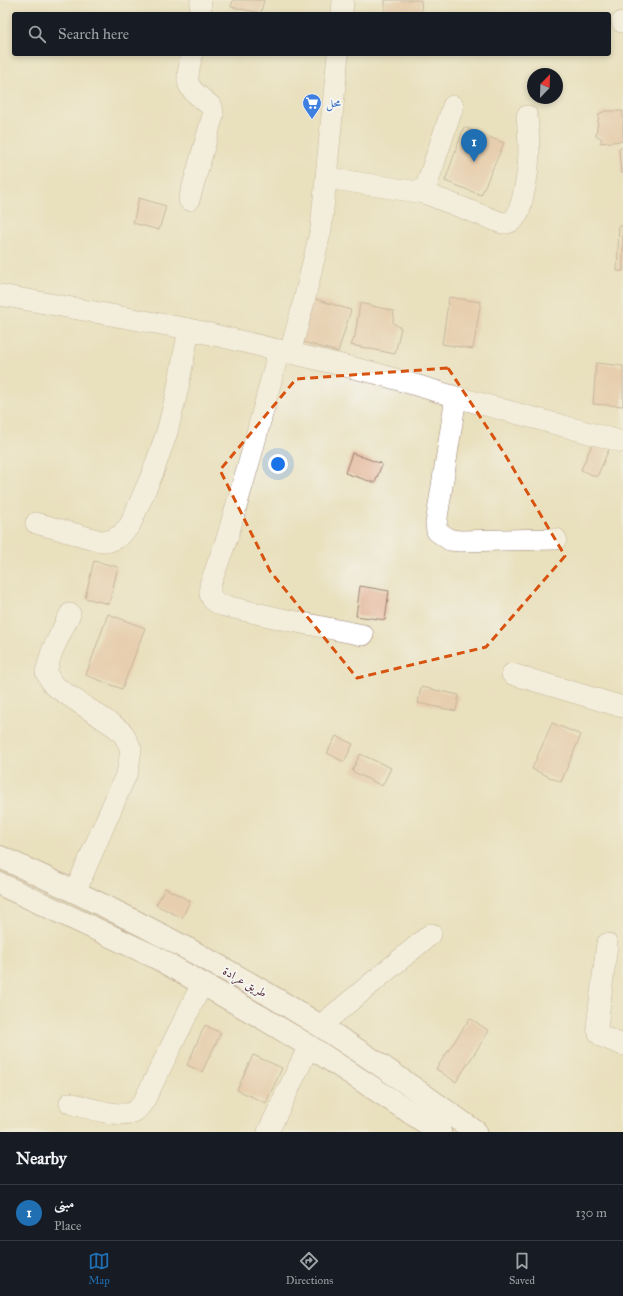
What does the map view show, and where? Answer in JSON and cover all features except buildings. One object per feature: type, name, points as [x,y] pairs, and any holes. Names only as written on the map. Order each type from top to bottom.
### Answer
[{"type":"main road","name":"طريق عرادة","points":[[0,857],[75,892],[179,944],[259,989],[361,1052],[476,1132]]},
{"type":"main road","name":"طريق عرادة","points":[[0,884],[155,957],[309,1046],[440,1132]]},
{"type":"street","points":[[200,12],[201,0]]},
{"type":"street","points":[[342,12],[343,0]]},
{"type":"street","points":[[189,200],[214,115],[212,106],[193,92],[187,84],[192,56]]},
{"type":"street","points":[[338,56],[321,230],[304,301],[284,351],[227,538],[210,585],[210,594],[213,600],[221,605],[363,635]]},
{"type":"street","points":[[424,193],[453,106]]},
{"type":"street","points":[[327,178],[424,193],[502,223],[508,223],[517,215],[521,206],[527,182],[530,140],[527,116]]},
{"type":"street","points":[[0,294],[189,329],[284,351],[375,373],[456,397],[623,442]]},
{"type":"street","points":[[36,523],[101,541],[110,541],[121,535],[130,525],[153,472],[167,432],[177,392],[189,329]]},
{"type":"street","points":[[456,397],[436,524],[437,531],[450,540],[460,541],[556,539]]},
{"type":"street","points":[[70,614],[52,651],[46,672],[52,685],[114,726],[123,734],[131,748],[128,770],[75,892]]},
{"type":"street","points":[[512,674],[623,706]]},
{"type":"street","points":[[320,1026],[431,934]]},
{"type":"street","points":[[607,944],[597,1027],[599,1033],[603,1037],[623,1045]]},
{"type":"street","points":[[70,1104],[117,1114],[128,1114],[134,1112],[144,1099],[202,984]]},
{"type":"street","points":[[268,1132],[309,1046]]},
{"type":"highlighted area","points":[[448,368],[504,453],[565,556],[486,647],[357,678],[270,571],[220,470],[296,379]]},
{"type":"place","name":"محل","points":[[312,120]]},
{"type":"place","name":"مبنى","points":[[474,162]]}]
